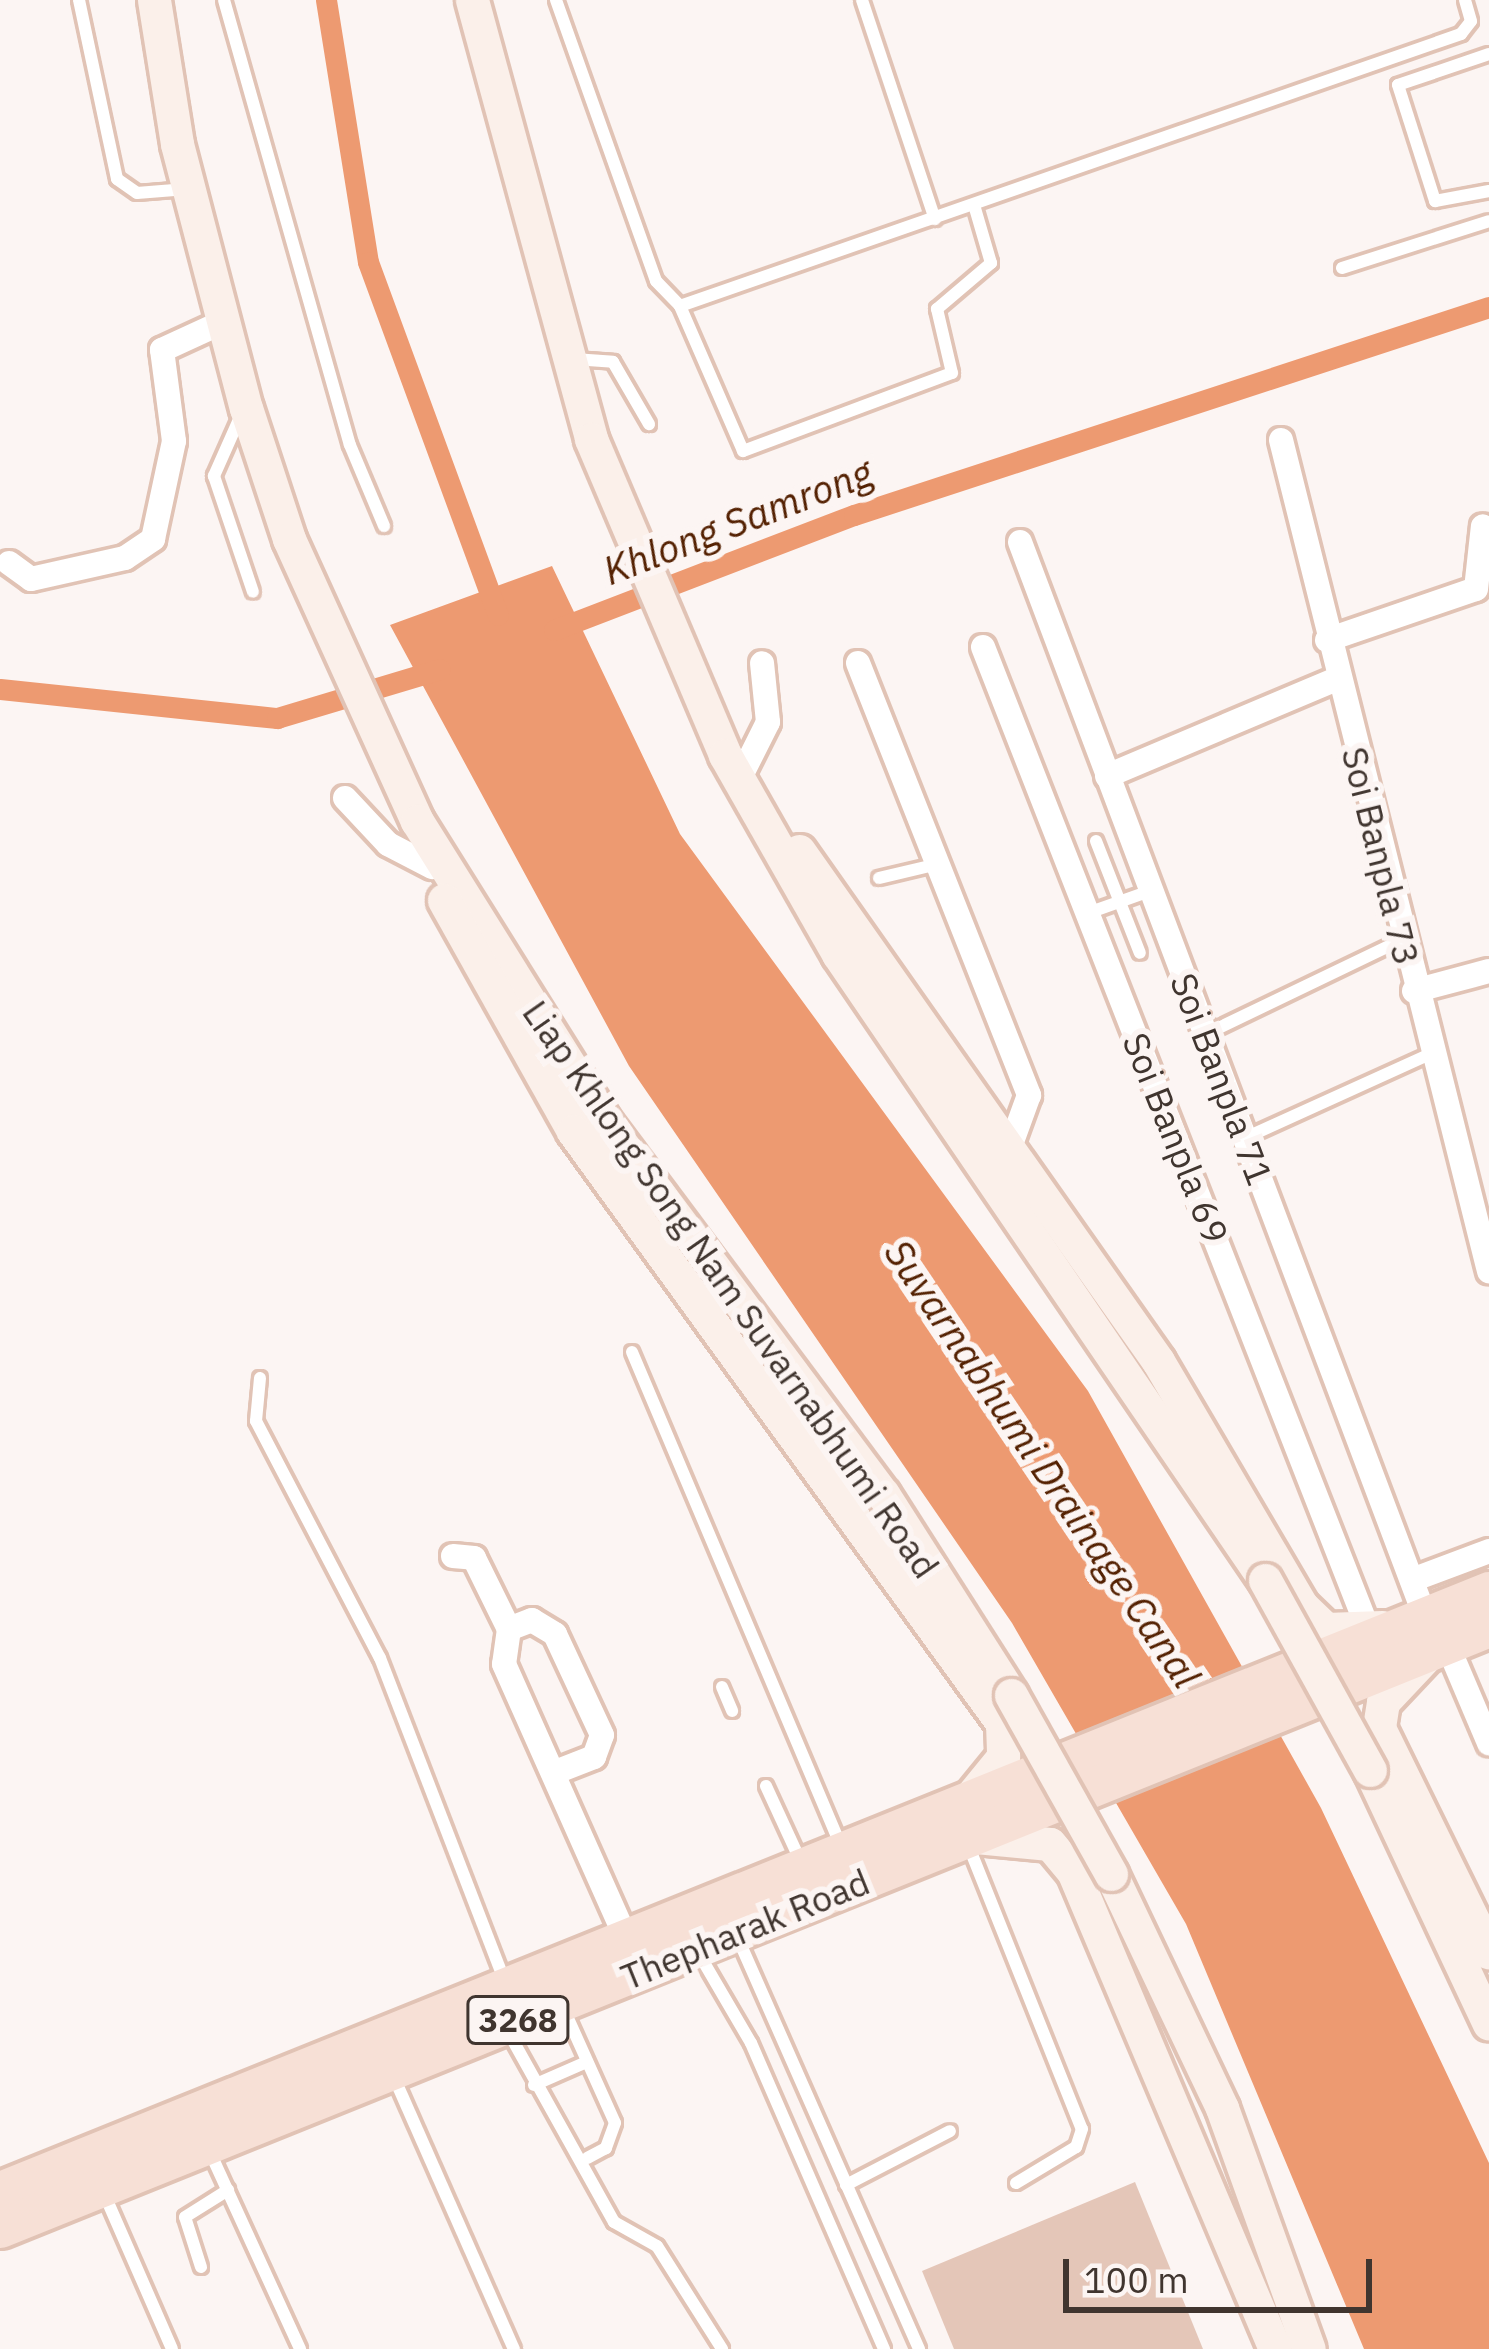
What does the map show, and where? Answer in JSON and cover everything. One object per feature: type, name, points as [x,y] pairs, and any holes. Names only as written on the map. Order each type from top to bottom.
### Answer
[{"type":"main road","name":"Liap Khlong Song Nam Suvarnabhumi Road","points":[[154,0],[188,189],[246,408],[289,539],[420,827],[603,1120],[883,1494],[1011,1695],[1222,2108],[1309,2349]]},
{"type":"main road","points":[[472,0],[591,440],[727,754],[838,954],[1265,1580],[1489,2024]]},
{"type":"main road","points":[[727,754],[1205,1435],[1302,1606],[1326,1629],[1425,1623]]},
{"type":"main road","points":[[420,827],[432,867],[573,1131],[1002,1723],[1003,1757],[968,1828],[1050,1844],[1073,1871],[1275,2349]]},
{"type":"main road","name":"Thepharak Road","points":[[0,2228],[736,1933],[1028,1798],[1341,1670],[1489,1591]]},
{"type":"main road","points":[[1425,1623],[1383,1702],[1379,1728],[1489,1952]]},
{"type":"main road","name":"Thepharak Road","points":[[1425,1623],[1489,1627]]},
{"type":"main road","name":"Thepharak Road","points":[[0,2191],[844,1853],[968,1828]]},
{"type":"street","points":[[9,563],[24,579],[50,576],[153,539],[172,484],[161,350],[223,322]]},
{"type":"street","name":"Soi Banpla 73","points":[[1281,440],[1401,940],[1489,1271]]},
{"type":"street","points":[[1327,640],[1476,590],[1483,526]]},
{"type":"street","name":"Soi Banpla 71","points":[[1020,542],[1425,1623],[1489,1743]]},
{"type":"street","name":"Soi Banpla 69","points":[[983,647],[1368,1629]]},
{"type":"street","points":[[727,754],[768,722],[762,663]]},
{"type":"street","points":[[858,663],[934,865],[1029,1095],[1009,1150]]},
{"type":"street","points":[[1107,776],[1336,679]]},
{"type":"street","points":[[345,798],[388,844],[432,867]]},
{"type":"street","points":[[1414,991],[1489,971]]},
{"type":"street","points":[[1425,1623],[1489,1551]]},
{"type":"street","points":[[453,1556],[474,1558],[509,1629],[504,1664],[626,1938]]},
{"type":"street","points":[[509,1629],[546,1624],[602,1735],[594,1756],[554,1773]]},
{"type":"lane","points":[[80,0],[117,179],[137,193],[188,189]]},
{"type":"lane","points":[[224,0],[350,446],[384,526]]},
{"type":"lane","points":[[556,0],[656,281],[680,306],[729,436],[751,452],[952,374],[937,309],[991,263],[974,205]]},
{"type":"lane","points":[[862,0],[935,219]]},
{"type":"lane","points":[[680,306],[1467,29],[1465,0]]},
{"type":"lane","points":[[1404,53],[1409,78]]},
{"type":"lane","points":[[1489,54],[1398,85],[1435,201],[1489,191]]},
{"type":"lane","points":[[1342,268],[1489,221]]},
{"type":"lane","points":[[567,360],[613,362],[649,424]]},
{"type":"lane","points":[[246,408],[214,476],[253,592]]},
{"type":"lane","points":[[1096,841],[1140,953]]},
{"type":"lane","points":[[879,878],[934,865]]},
{"type":"lane","points":[[1087,914],[1150,891]]},
{"type":"lane","points":[[1205,1035],[1401,940]]},
{"type":"lane","points":[[1244,1138],[1430,1054]]},
{"type":"lane","points":[[632,1352],[844,1853]]},
{"type":"lane","points":[[260,1378],[256,1421],[380,1658],[507,1985]]},
{"type":"lane","points":[[722,1687],[732,1712]]},
{"type":"lane","points":[[766,1786],[804,1869]]},
{"type":"lane","points":[[968,1828],[1082,2128],[1076,2147],[1016,2183]]},
{"type":"lane","points":[[736,1933],[919,2349]]},
{"type":"lane","points":[[695,1949],[752,2044],[884,2349]]},
{"type":"lane","points":[[561,2003],[615,2123],[606,2148],[587,2158]]},
{"type":"lane","points":[[505,2025],[561,2142],[587,2158],[614,2222],[657,2246],[722,2349]]},
{"type":"lane","points":[[534,2085],[587,2062]]},
{"type":"lane","points":[[391,2070],[514,2349]]},
{"type":"lane","points":[[846,2185],[950,2131]]},
{"type":"lane","points":[[206,2144],[300,2349]]},
{"type":"lane","points":[[101,2186],[172,2349]]},
{"type":"lane","points":[[201,2267],[185,2217],[227,2190]]},
{"type":"water","name":"Suvarnabhumi Drainage Canal","points":[[552,566],[680,834],[1088,1391],[1321,1808],[1489,2163],[1489,2349],[1364,2349],[1186,1924],[1012,1623],[629,1066],[390,625]]},
{"type":"building","points":[[1135,2182],[1203,2349],[954,2349],[922,2271]]},
{"type":"waterway","points":[[326,0],[368,262],[498,615]]},
{"type":"waterway","points":[[554,630],[854,515],[1489,307]]},
{"type":"waterway","name":"Khlong Samrong","points":[[0,689],[277,718],[440,669]]}]
